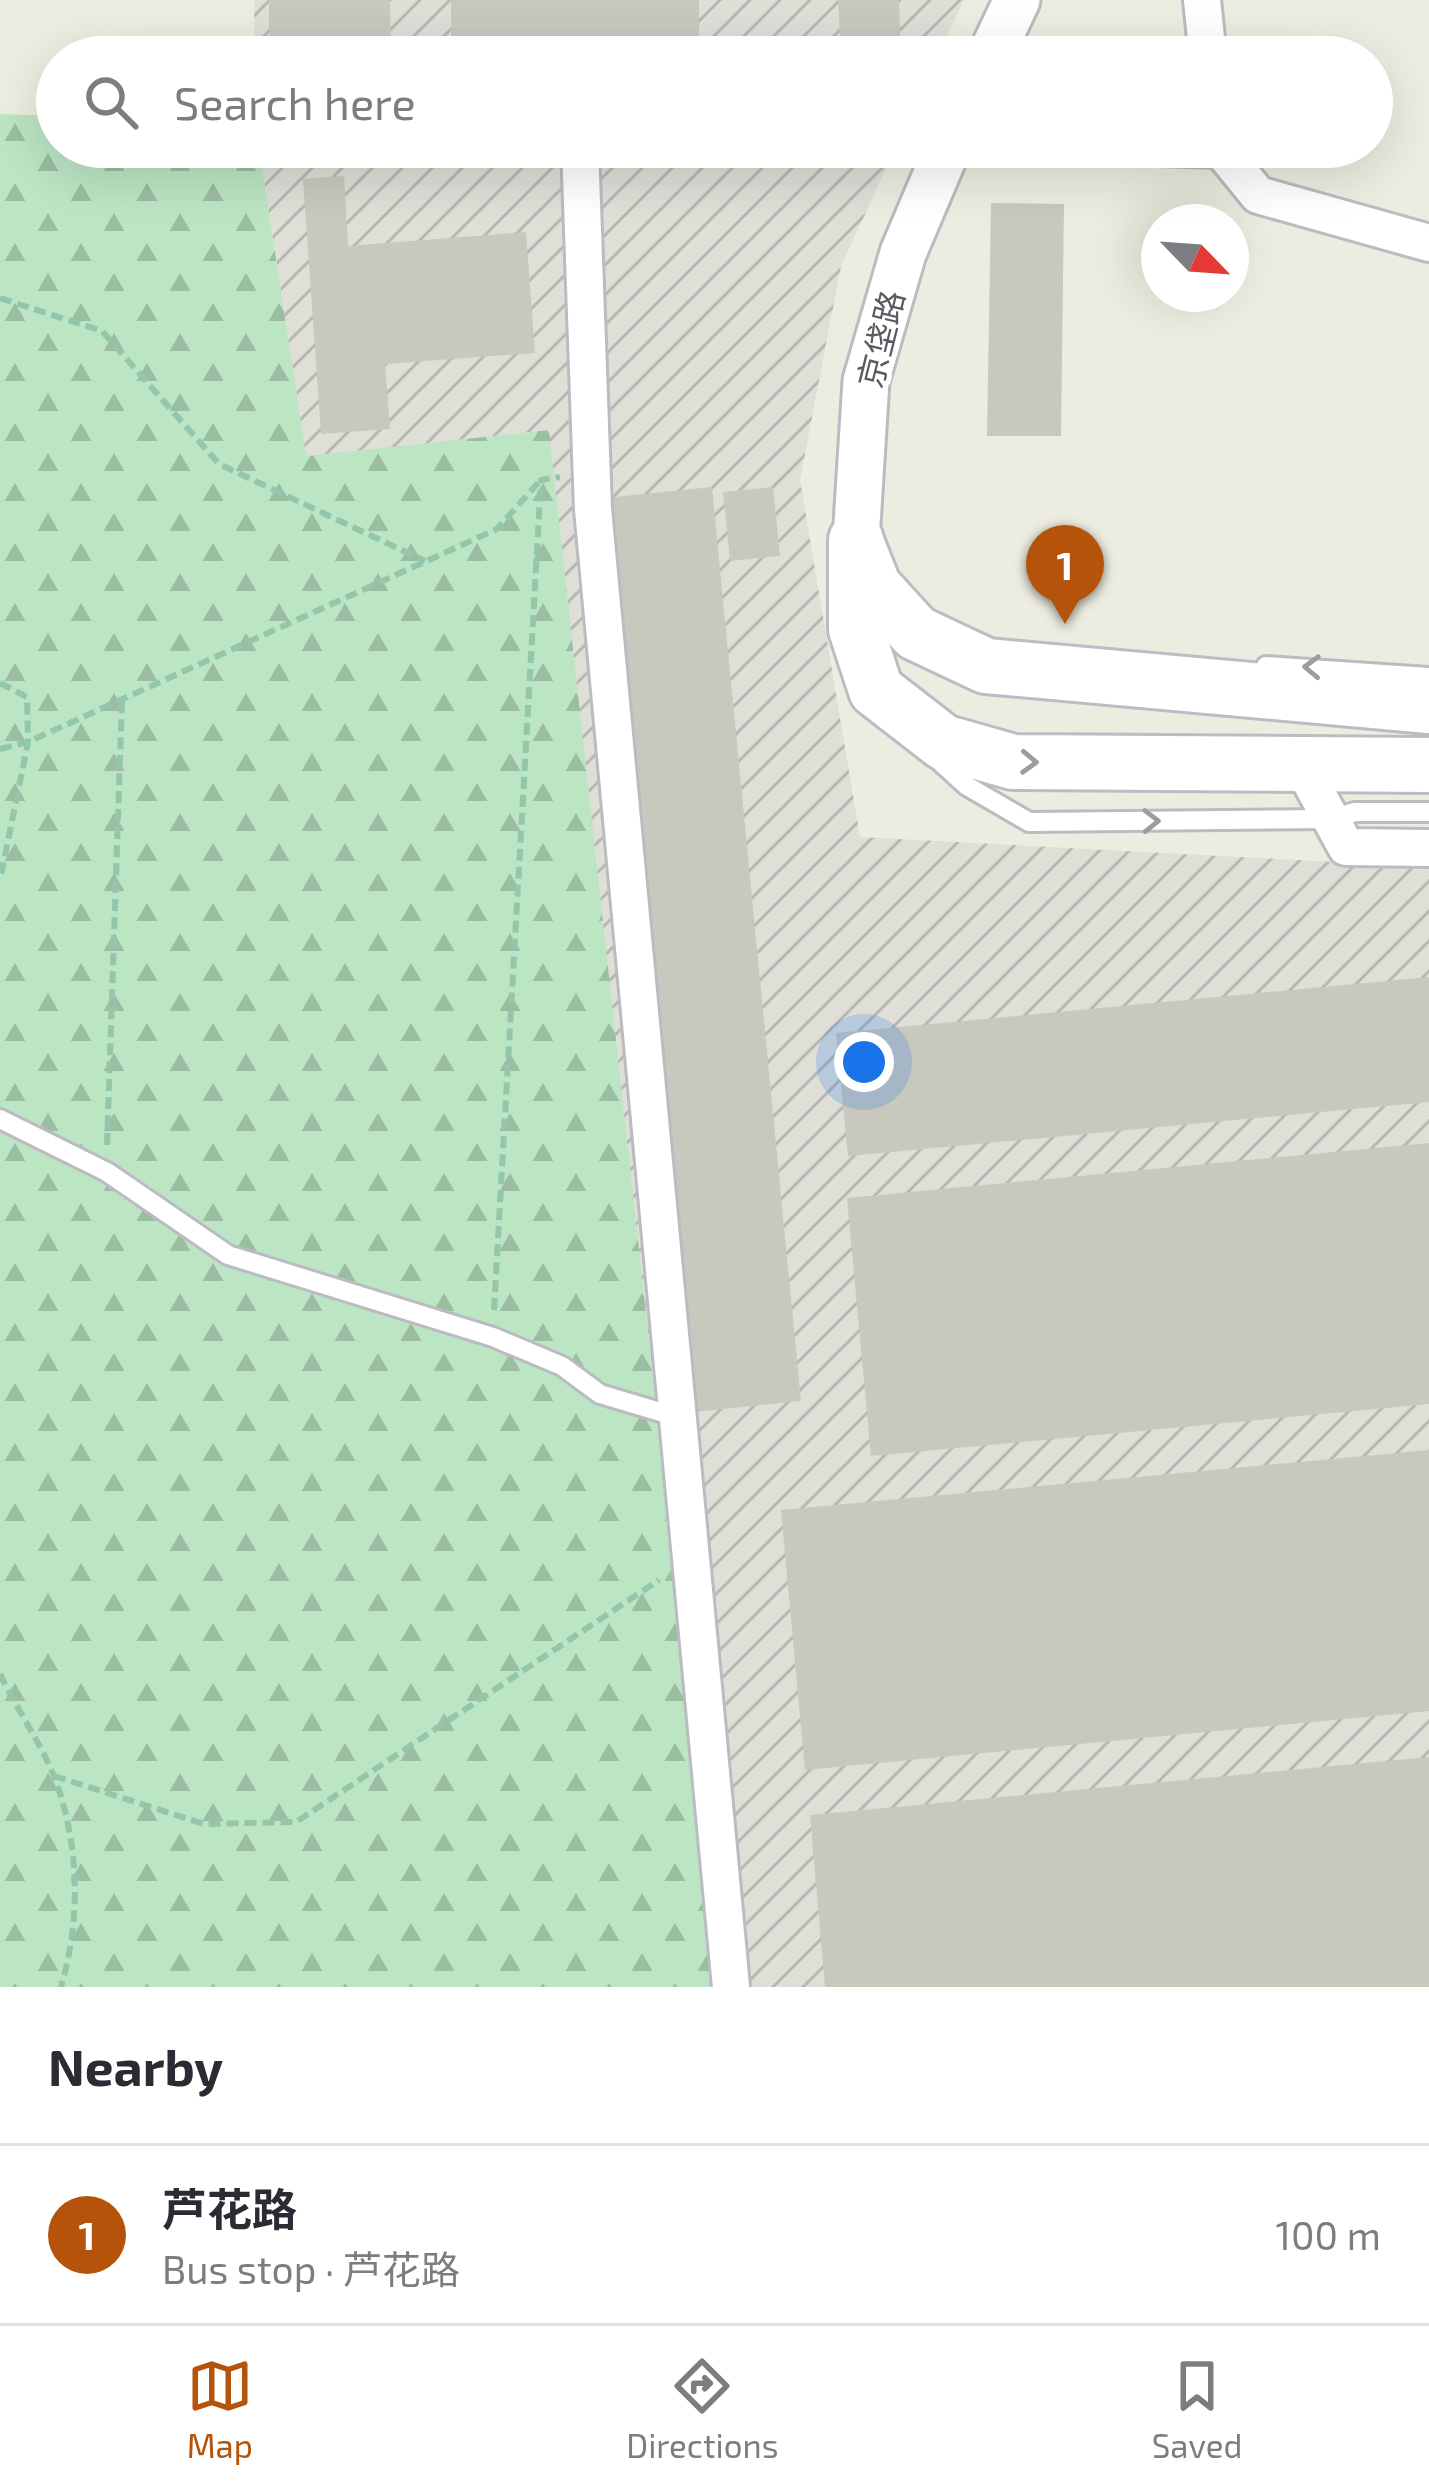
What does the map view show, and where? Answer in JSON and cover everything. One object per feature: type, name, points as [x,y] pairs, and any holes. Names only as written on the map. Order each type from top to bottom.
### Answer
[{"type":"main road","points":[[856,540],[874,587],[916,633],[986,666],[1429,706]]},
{"type":"main road","points":[[856,540],[856,629],[876,690],[943,742],[1012,762],[1429,765]]},
{"type":"street","points":[[1000,36],[1016,0]]},
{"type":"street","points":[[1202,0],[1206,36]]},
{"type":"street","points":[[581,168],[592,471],[731,1987]]},
{"type":"street","name":"京垡路","points":[[856,540],[866,381],[903,253],[939,168]]},
{"type":"street","points":[[1236,168],[1258,195],[1429,243]]},
{"type":"street","points":[[1301,766],[1346,847],[1429,848]]},
{"type":"lane","points":[[986,666],[1065,660],[1202,664]]},
{"type":"lane","points":[[1248,665],[1429,676]]},
{"type":"lane","points":[[876,690],[920,744],[967,786],[1029,822],[1330,819],[1355,812],[1429,812]]},
{"type":"lane","points":[[0,1119],[106,1172],[228,1255],[493,1337],[562,1366],[600,1394],[677,1417]]},
{"type":"path","points":[[0,298],[102,332],[219,464],[424,561]]},
{"type":"path","points":[[0,749],[28,742],[496,529],[541,480],[592,471]]},
{"type":"path","points":[[493,1337],[541,480]]},
{"type":"path","points":[[0,683],[27,697],[28,742],[0,880]]},
{"type":"path","points":[[106,1172],[122,699]]},
{"type":"path","points":[[54,1777],[204,1824],[296,1822],[691,1558]]},
{"type":"path","points":[[0,1674],[54,1777],[76,1882],[74,1945],[61,1987]]},
{"type":"shaded area","points":[[254,0],[964,0],[947,36],[255,36]]},
{"type":"shaded area","points":[[262,168],[886,168],[841,266],[800,480],[860,837],[1429,867],[1429,1987],[720,1987],[548,430],[306,457]]},
{"type":"green space","points":[[0,114],[36,115],[36,168],[262,168],[306,456],[549,430],[720,1987],[0,1987]]},
{"type":"building","points":[[269,0],[390,0],[391,36],[269,36]]},
{"type":"building","points":[[451,0],[699,0],[699,36],[451,36]]},
{"type":"building","points":[[838,0],[899,0],[900,36],[840,36]]},
{"type":"building","points":[[344,176],[348,246],[526,232],[535,353],[385,364],[390,429],[321,434],[303,179]]},
{"type":"building","points":[[991,203],[1064,204],[1061,436],[987,436]]},
{"type":"building","points":[[712,487],[801,1401],[694,1412],[605,498]]},
{"type":"building","points":[[773,487],[780,556],[730,561],[723,492]]},
{"type":"building","points":[[1429,977],[1429,1102],[848,1156],[836,1033]]},
{"type":"building","points":[[1429,1143],[1429,1404],[871,1456],[847,1198]]},
{"type":"building","points":[[1429,1450],[1429,1711],[805,1770],[781,1510]]},
{"type":"building","points":[[1429,1757],[1429,1987],[825,1987],[810,1815]]},
{"type":"place","name":"芦花路","points":[[1065,624]]}]
